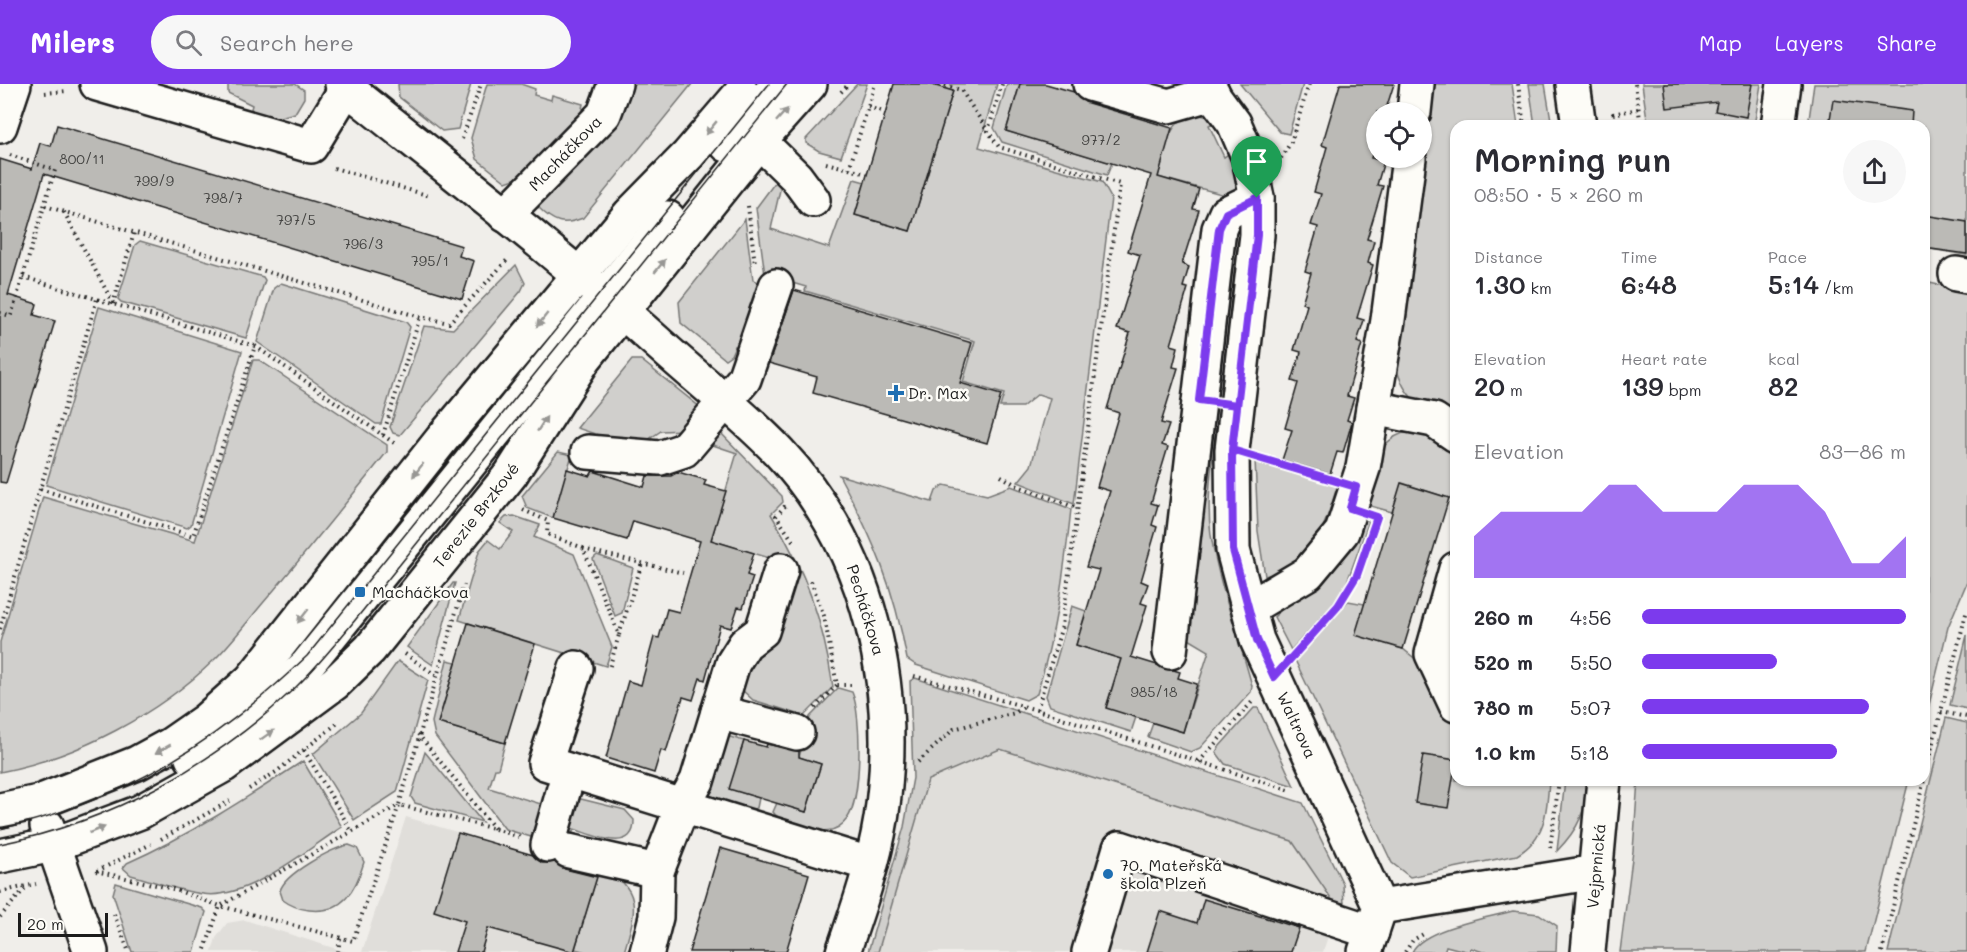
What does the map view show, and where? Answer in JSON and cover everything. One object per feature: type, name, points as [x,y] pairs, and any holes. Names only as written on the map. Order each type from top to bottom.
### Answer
[{"type":"street","points":[[0,126],[14,84]]},
{"type":"street","points":[[97,84],[311,146],[345,86],[378,97],[505,215],[602,294]]},
{"type":"street","name":"Macháčkova","points":[[505,215],[604,114],[615,84]]},
{"type":"street","points":[[602,294],[630,214],[688,155],[749,84]]},
{"type":"street","points":[[0,835],[46,824],[99,807],[165,775],[225,736],[306,666],[602,294],[778,84]]},
{"type":"street","points":[[602,294],[759,141],[810,84]]},
{"type":"street","points":[[1090,84],[1168,106],[1209,88]]},
{"type":"street","points":[[1415,102],[1417,84]]},
{"type":"street","points":[[1573,84],[1578,120]]},
{"type":"street","points":[[1779,120],[1784,84]]},
{"type":"street","name":"Waltrova","points":[[1209,88],[1234,123],[1249,158],[1257,198],[1257,235],[1232,450],[1233,550],[1257,640],[1274,677],[1372,930]]},
{"type":"street","points":[[759,141],[796,177],[813,200]]},
{"type":"street","points":[[1249,608],[1308,573],[1342,532],[1363,468],[1388,320],[1407,168]]},
{"type":"street","points":[[1170,652],[1219,229],[1226,213],[1257,198]]},
{"type":"street","points":[[588,452],[660,459],[684,450],[744,379],[776,286]]},
{"type":"street","name":"Pecháčkova","points":[[602,294],[779,453],[817,499],[855,566],[880,650],[889,736],[881,820],[843,952]]},
{"type":"street","points":[[1199,400],[1237,405]]},
{"type":"street","points":[[1373,408],[1434,420],[1450,431]]},
{"type":"street","points":[[647,952],[656,917],[657,871],[682,807],[697,781],[733,663],[745,644],[762,632],[781,570]]},
{"type":"street","points":[[1450,590],[1432,654],[1450,692]]},
{"type":"street","points":[[576,668],[545,763],[869,864]]},
{"type":"street","points":[[718,712],[797,733]]},
{"type":"street","points":[[569,771],[558,848],[657,871]]},
{"type":"street","name":"Vejprnická","points":[[1588,952],[1603,786]]},
{"type":"street","points":[[0,810],[46,824]]},
{"type":"street","points":[[0,856],[46,824]]},
{"type":"street","points":[[46,824],[91,952]]},
{"type":"street","points":[[1089,952],[1120,848],[1372,930],[1545,880],[1596,872]]},
{"type":"path","points":[[462,140],[481,84]]},
{"type":"path","points":[[849,170],[875,84]]},
{"type":"path","points":[[939,84],[961,90],[999,147],[1120,184],[1062,626],[1037,710]]},
{"type":"path","points":[[988,131],[1002,84]]},
{"type":"path","points":[[1257,198],[1291,142],[1309,84]]},
{"type":"path","points":[[1518,84],[1523,120]]},
{"type":"path","points":[[1635,84],[1640,120]]},
{"type":"path","points":[[868,107],[886,113]]},
{"type":"path","points":[[1614,120],[1613,114],[1638,109]]},
{"type":"path","points":[[0,152],[55,170],[11,316],[0,313]]},
{"type":"path","points":[[821,162],[867,174]]},
{"type":"path","points":[[747,203],[757,276],[776,286]]},
{"type":"path","points":[[45,206],[420,317],[449,323],[515,252]]},
{"type":"path","points":[[63,212],[113,304]]},
{"type":"path","points":[[113,304],[134,233]]},
{"type":"path","points":[[23,277],[255,346],[404,450]]},
{"type":"path","points":[[0,629],[97,299]]},
{"type":"path","points":[[383,435],[420,317]]},
{"type":"path","points":[[40,489],[193,536],[255,346]]},
{"type":"path","points":[[1232,450],[1356,487]]},
{"type":"path","points":[[1001,476],[1018,486],[1077,508]]},
{"type":"path","points":[[519,506],[527,513],[548,521],[547,534],[583,548],[683,573]]},
{"type":"path","points":[[583,548],[619,635]]},
{"type":"path","points":[[1199,762],[1338,606],[1357,575],[1363,556]]},
{"type":"path","points":[[606,679],[642,563]]},
{"type":"path","points":[[65,878],[96,871],[173,889],[220,906],[354,941],[399,805],[418,734],[465,582]]},
{"type":"path","points":[[1930,755],[1967,610]]},
{"type":"path","points":[[882,667],[1037,710],[1283,788]]},
{"type":"path","points":[[915,766],[927,751],[954,729],[1015,713],[1024,707]]},
{"type":"path","points":[[1941,712],[1967,717]]},
{"type":"path","points":[[204,952],[220,906],[399,805],[495,829],[418,734]]},
{"type":"path","points":[[304,750],[352,832]]},
{"type":"path","points":[[1545,880],[1558,786]]},
{"type":"path","points":[[1882,952],[1922,786]]},
{"type":"path","points":[[0,917],[27,886]]},
{"type":"path","points":[[338,952],[340,938]]},
{"type":"shaded area","points":[[228,84],[295,84],[304,90],[304,98],[295,113],[272,119],[250,113],[252,105],[228,93]]},
{"type":"shaded area","points":[[398,84],[471,84],[458,129],[442,131],[399,97]]},
{"type":"shaded area","points":[[487,84],[521,84],[535,89],[534,95],[551,100],[552,95],[583,104],[580,118],[520,177],[506,182],[477,159],[471,138]]},
{"type":"shaded area","points":[[626,84],[692,84],[583,218],[570,222],[554,220],[538,207],[540,197]]},
{"type":"shaded area","points":[[857,84],[867,84],[841,157],[819,151],[806,143],[806,139]]},
{"type":"shaded area","points":[[929,84],[997,84],[979,147],[1102,182],[1111,198],[1074,504],[1018,482],[1031,466],[1050,398],[1038,394],[1022,407],[1000,407],[1004,394],[963,382],[975,341],[805,291],[806,287],[765,275],[756,208],[779,177],[783,177],[771,229],[829,248],[854,179],[865,182],[855,215],[910,231],[953,91]]},
{"type":"shaded area","points":[[1007,84],[1020,84],[1006,131],[1112,163],[1107,175],[1002,142],[994,128]]},
{"type":"shaded area","points":[[1240,84],[1303,84],[1289,134],[1280,132]]},
{"type":"shaded area","points":[[1430,84],[1512,84],[1517,120],[1450,120],[1450,419],[1423,406],[1408,394],[1398,374],[1394,359],[1419,168],[1432,168],[1432,102],[1428,102]]},
{"type":"shaded area","points":[[1529,84],[1545,84],[1551,120],[1534,120]]},
{"type":"shaded area","points":[[1642,84],[1761,84],[1755,120],[1647,120]]},
{"type":"shaded area","points":[[1814,84],[1967,84],[1967,255],[1930,249],[1930,120],[1809,120]]},
{"type":"shaded area","points":[[1193,113],[1212,118],[1215,122],[1209,125],[1224,157],[1231,152],[1241,183],[1232,194],[1225,195],[1158,177],[1172,131],[1184,118]]},
{"type":"shaded area","points":[[745,219],[753,280],[763,284],[745,349],[735,346],[731,355],[725,359],[681,323],[679,302]]},
{"type":"shaded area","points":[[1234,226],[1242,230],[1224,378],[1213,376]]},
{"type":"shaded area","points":[[140,241],[263,277],[265,280],[246,338],[121,302],[118,299],[135,245]]},
{"type":"shaded area","points":[[516,265],[525,283],[521,291],[400,435],[393,433],[390,427],[424,326],[453,329]]},
{"type":"shaded area","points":[[281,283],[406,322],[410,327],[381,424],[376,424],[257,342],[274,288]]},
{"type":"shaded area","points":[[1930,283],[1967,291],[1967,582],[1948,627],[1930,701]]},
{"type":"shaded area","points":[[99,307],[242,351],[191,525],[187,528],[46,485]]},
{"type":"shaded area","points":[[253,360],[259,360],[387,445],[387,452],[233,639],[193,679],[143,715],[88,744],[59,756],[0,772],[0,642],[43,497],[195,541]]},
{"type":"shaded area","points":[[632,360],[641,360],[701,408],[685,430],[661,431],[646,441],[628,445],[577,428]]},
{"type":"shaded area","points":[[1212,427],[1216,429],[1209,495],[1211,535],[1224,592],[1252,686],[1251,692],[1200,748],[1191,752],[1148,737],[1153,723],[1183,732],[1209,651],[1187,638]]},
{"type":"shaded area","points":[[719,431],[782,496],[783,502],[771,514],[794,556],[811,597],[824,640],[833,687],[804,716],[753,700],[741,689],[741,680],[792,565],[711,540],[737,453],[710,444]]},
{"type":"shaded area","points":[[1403,433],[1419,434],[1436,439],[1449,448],[1450,498],[1402,483],[1392,512],[1360,503],[1374,462],[1385,445]]},
{"type":"shaded area","points":[[558,452],[572,455],[553,518],[527,508],[522,496]]},
{"type":"shaded area","points":[[1255,459],[1338,484],[1328,515],[1315,542],[1295,563],[1282,571],[1265,576],[1258,531]]},
{"type":"shaded area","points":[[839,475],[932,502],[936,491],[944,485],[987,495],[1011,486],[1071,509],[1058,602],[1037,694],[1026,700],[916,665],[907,659],[896,609],[881,564],[863,521]]},
{"type":"shaded area","points":[[514,516],[540,525],[534,537],[574,554],[612,647],[606,666],[459,620],[479,551],[488,540],[500,549],[513,532],[500,523],[506,517]]},
{"type":"shaded area","points":[[1356,517],[1369,521],[1346,585],[1333,605],[1291,650],[1274,617],[1290,601]]},
{"type":"shaded area","points":[[597,555],[633,568],[622,613],[615,616],[593,559]]},
{"type":"shaded area","points":[[455,583],[433,665],[407,647]]},
{"type":"shaded area","points":[[1348,601],[1365,604],[1356,635],[1403,649],[1428,669],[1450,717],[1450,786],[1548,786],[1546,813],[1534,840],[1517,855],[1410,877],[1392,863],[1294,658]]},
{"type":"shaded area","points":[[1072,606],[1086,611],[1076,645],[1121,659],[1106,707],[1136,717],[1131,732],[1050,706],[1046,696]]},
{"type":"shaded area","points":[[1967,635],[1967,709],[1950,705]]},
{"type":"shaded area","points":[[447,660],[456,662],[438,723],[505,743],[498,769],[495,769],[489,788],[554,808],[546,832],[534,828],[531,837],[505,829],[435,736],[432,722]]},
{"type":"shaded area","points":[[398,661],[428,680],[397,792],[354,820],[313,754],[361,713]]},
{"type":"shaded area","points":[[915,678],[1303,803],[1343,884],[1344,905],[1337,907],[1292,841],[1000,749],[928,780],[878,952],[868,952],[904,827],[913,778],[910,681]]},
{"type":"shaded area","points":[[838,688],[852,692],[858,719],[859,757],[856,794],[852,809],[843,824],[833,829],[817,830],[788,822],[773,812],[777,803],[806,812],[821,764],[799,757],[810,717]]},
{"type":"shaded area","points":[[1254,708],[1258,708],[1294,786],[1225,764],[1216,752]]},
{"type":"shaded area","points":[[1946,718],[1967,723],[1967,952],[1888,952],[1930,786]]},
{"type":"shaded area","points":[[725,738],[744,741],[730,789],[759,798],[757,808],[750,810],[705,796]]},
{"type":"shaded area","name":"70. Mateřská škola Plzeň","points":[[1000,749],[1292,841],[1337,907],[1323,952],[878,952],[928,780]]},
{"type":"shaded area","points":[[425,752],[482,822],[415,803],[411,797]]},
{"type":"shaded area","points":[[303,761],[342,827],[276,872],[238,890],[220,894],[203,894],[131,875],[123,868],[127,863],[217,816]]},
{"type":"shaded area","points":[[1564,786],[1587,786],[1580,819],[1557,851]]},
{"type":"shaded area","points":[[1638,786],[1908,786],[1866,952],[1620,952],[1633,851]]},
{"type":"shaded area","points":[[577,798],[625,810],[634,820],[628,837],[612,840],[574,829],[570,840],[560,837]]},
{"type":"shaded area","points":[[406,817],[598,874],[576,948],[586,952],[362,952]]},
{"type":"shaded area","points":[[349,845],[357,848],[364,862],[352,891],[339,904],[321,910],[309,910],[295,907],[283,900],[280,891],[290,877],[321,856]]},
{"type":"shaded area","points":[[600,866],[624,883],[633,902],[632,924],[624,952],[586,952],[575,949]]},
{"type":"shaded area","points":[[116,883],[202,908],[206,912],[194,952],[132,952],[113,894]]},
{"type":"shaded area","points":[[1513,911],[1539,914],[1557,926],[1556,952],[1483,952],[1471,948],[1469,952],[1446,946],[1444,952],[1412,952],[1418,944],[1442,931]]},
{"type":"shaded area","points":[[245,920],[347,952],[212,952],[216,938],[227,923]]},
{"type":"building","points":[[894,84],[929,84],[953,91],[910,231],[855,215]]},
{"type":"building","points":[[1020,84],[1046,84],[1074,92],[1085,102],[1172,128],[1158,177],[1199,189],[1193,209],[1199,210],[1182,264],[1189,267],[1183,287],[1188,288],[1171,345],[1178,347],[1173,367],[1178,368],[1161,423],[1169,425],[1162,445],[1168,447],[1151,503],[1158,505],[1152,525],[1157,527],[1141,581],[1148,584],[1141,603],[1147,605],[1131,657],[1180,672],[1178,678],[1197,684],[1183,732],[1106,708],[1121,659],[1076,645],[1099,570],[1086,567],[1110,491],[1097,487],[1119,413],[1107,409],[1130,333],[1117,329],[1140,255],[1128,251],[1151,175],[1006,131]]},
{"type":"building","points":[[1340,84],[1394,84],[1388,102],[1366,102],[1366,168],[1382,168],[1377,185],[1383,186],[1367,239],[1374,241],[1368,263],[1373,265],[1357,318],[1364,320],[1357,342],[1362,344],[1347,396],[1354,398],[1347,420],[1352,422],[1343,453],[1337,452],[1330,474],[1282,460],[1292,430],[1285,428],[1298,383],[1292,381],[1301,352],[1294,350],[1307,305],[1302,303],[1311,273],[1305,271],[1318,227],[1311,225],[1321,194],[1314,192],[1327,147],[1322,145]]},
{"type":"building","points":[[1664,84],[1752,84],[1746,117],[1715,111],[1717,102],[1667,108]]},
{"type":"building","points":[[1833,100],[1912,111],[1911,120],[1830,120]]},
{"type":"building","points":[[57,125],[462,246],[459,256],[474,261],[462,299],[44,174],[8,295],[37,304],[34,315],[55,321],[6,483],[0,482],[0,159],[32,169],[40,143],[51,146]]},
{"type":"building","points":[[1930,216],[1967,222],[1967,254],[1930,249]]},
{"type":"building","points":[[794,290],[972,343],[960,383],[1001,395],[987,443],[813,393],[817,377],[769,363]]},
{"type":"building","points":[[567,469],[590,476],[593,471],[644,487],[647,476],[671,476],[678,472],[706,480],[704,485],[726,491],[711,540],[754,553],[747,575],[753,577],[743,608],[738,607],[731,628],[720,625],[705,680],[700,678],[693,700],[683,697],[666,752],[661,750],[654,773],[606,758],[628,681],[641,685],[654,637],[659,638],[667,609],[679,612],[700,541],[633,521],[627,540],[553,518]]},
{"type":"building","points":[[1401,483],[1449,498],[1403,649],[1355,635]]},
{"type":"building","points":[[468,623],[535,644],[505,743],[438,723]]},
{"type":"building","points":[[744,741],[766,747],[767,744],[799,751],[799,757],[821,764],[806,812],[729,789]]},
{"type":"building","points":[[1423,755],[1450,759],[1452,786],[1448,808],[1415,803]]},
{"type":"building","points":[[458,833],[533,855],[542,863],[555,862],[565,869],[597,877],[574,952],[488,928],[481,952],[455,952],[465,921],[434,911]]},
{"type":"building","points":[[720,848],[809,874],[786,952],[689,952]]},
{"type":"building","name":"70. Mateřská škola Plzeň","points":[[1204,899],[1299,928],[1291,952],[1147,952],[1160,911],[1197,923]]},
{"type":"tram line","points":[[0,829],[45,817],[87,802],[128,785],[166,765],[203,742],[238,716],[307,656],[769,84]]},
{"type":"tram line","points":[[0,844],[82,821],[159,786],[196,765],[231,741],[296,687],[356,619],[787,84]]},
{"type":"place","name":"Dr. Max","points":[[896,393]]},
{"type":"place","name":"Macháčkova","points":[[360,592]]},
{"type":"place","name":"70. Mateřská škola Plzeň","points":[[1108,874]]},
{"type":"route","points":[[1257,198],[1226,213],[1219,229],[1199,400],[1237,405],[1232,450],[1356,487],[1350,508],[1377,517],[1357,575],[1338,606],[1274,677],[1257,640],[1233,550],[1232,450],[1257,235],[1257,198]]}]
